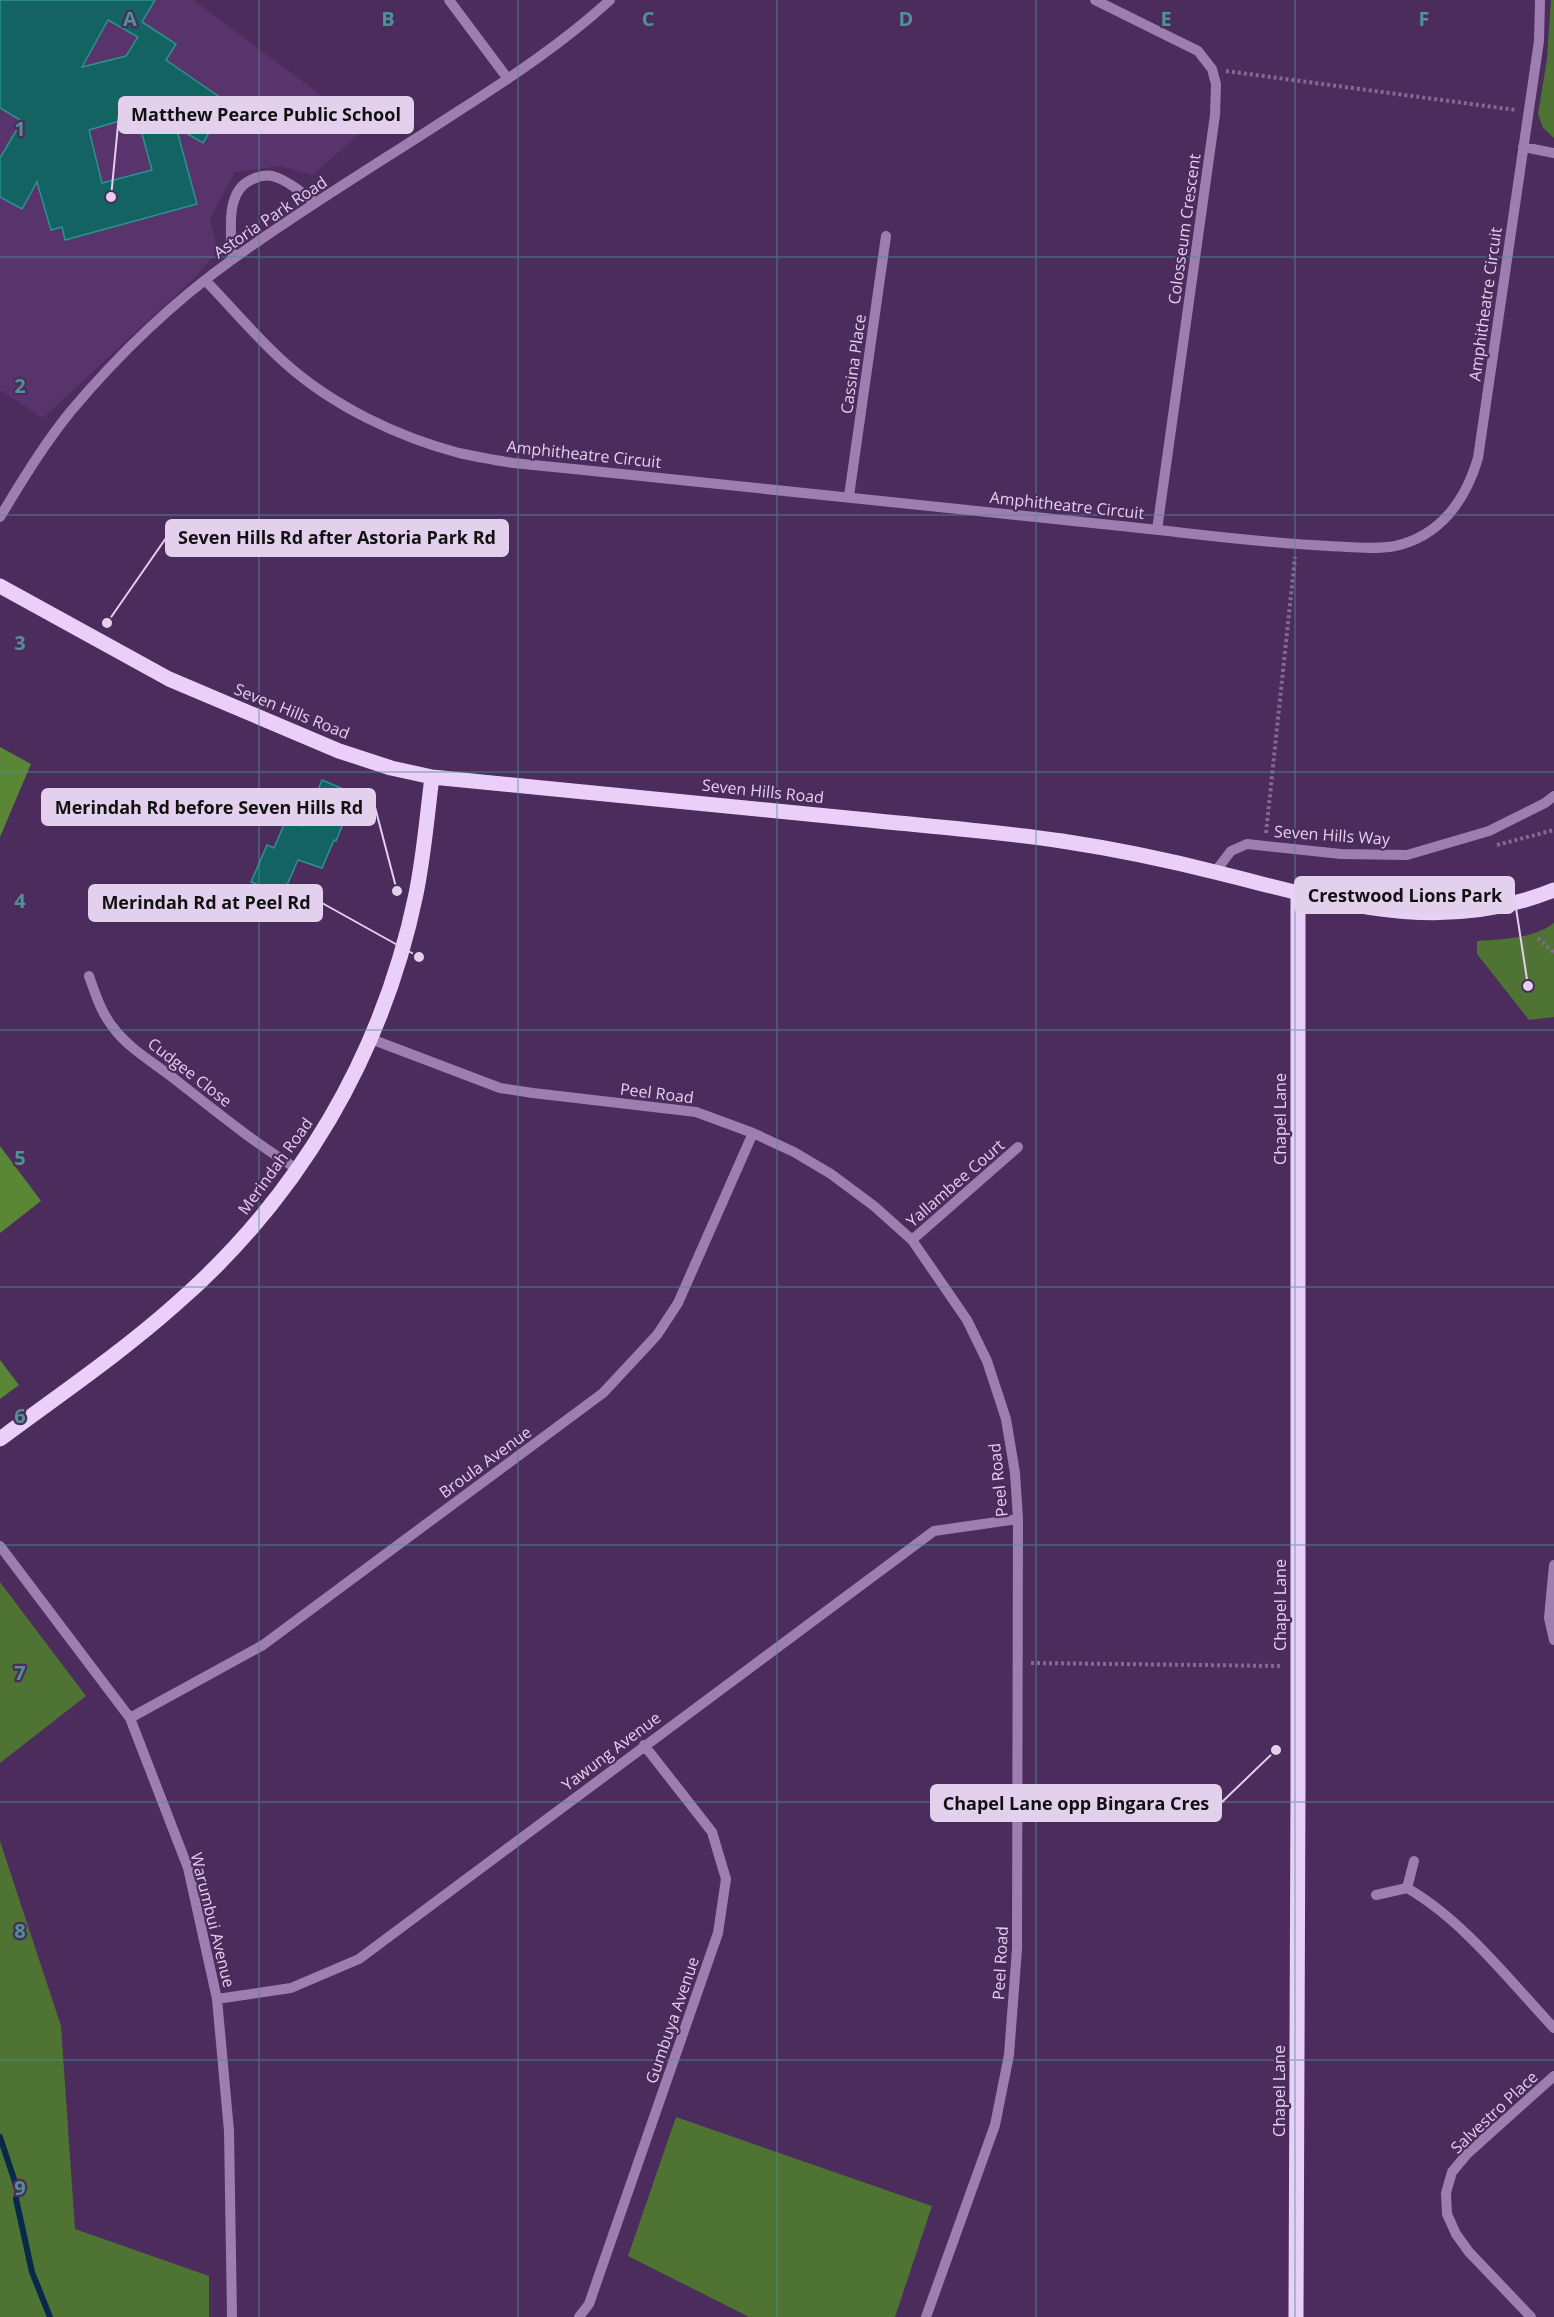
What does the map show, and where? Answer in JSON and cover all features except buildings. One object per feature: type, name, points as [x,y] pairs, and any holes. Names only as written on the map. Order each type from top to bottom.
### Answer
[{"type":"main road","name":"Seven Hills Road","points":[[0,586],[169,679],[339,751],[391,768],[432,777],[702,802],[1062,841],[1215,872],[1365,907],[1403,912],[1442,914],[1473,912],[1505,906],[1554,890]]},
{"type":"main road","name":"Merindah Road","points":[[0,1439],[176,1305],[257,1223],[299,1170],[333,1116],[371,1039],[395,973],[416,894],[432,777]]},
{"type":"main road","name":"Chapel Lane","points":[[1296,2317],[1298,893]]},
{"type":"street","points":[[449,0],[508,79]]},
{"type":"street","name":"Astoria Park Road","points":[[0,517],[29,468],[70,412],[125,351],[206,281],[232,260],[508,79],[586,22],[610,0]]},
{"type":"street","points":[[1095,0],[1185,43],[1198,51],[1212,69]]},
{"type":"street","name":"Amphitheatre Circuit","points":[[206,281],[286,363],[324,393],[409,436],[459,453],[513,463],[1296,544],[1375,548],[1396,545],[1432,529],[1450,514],[1462,499],[1471,482],[1478,458],[1539,41],[1540,0]]},
{"type":"street","name":"Colosseum Crescent","points":[[1157,530],[1215,115],[1216,84],[1212,69]]},
{"type":"street","points":[[1523,147],[1554,153]]},
{"type":"street","points":[[232,260],[233,203],[237,192],[247,181],[270,175],[283,180],[316,204]]},
{"type":"street","name":"Cassina Place","points":[[849,496],[886,236]]},
{"type":"street","name":"Seven Hills Way","points":[[1215,872],[1231,851],[1247,844],[1341,854],[1407,855],[1489,831],[1545,803],[1554,796]]},
{"type":"street","name":"Cudgee Close","points":[[89,976],[98,1002],[111,1025],[124,1040],[207,1105],[299,1170]]},
{"type":"street","name":"Peel Road","points":[[371,1039],[500,1088],[696,1112],[753,1132],[794,1152],[831,1174],[874,1206],[912,1240],[967,1320],[987,1361],[1006,1419],[1015,1473],[1018,1519],[1017,1949],[1009,2055],[995,2125],[926,2317]]},
{"type":"street","name":"Broula Avenue","points":[[130,1718],[263,1645],[603,1393],[657,1335],[678,1303],[753,1132]]},
{"type":"street","name":"Yallambee Court","points":[[912,1240],[1018,1147]]},
{"type":"street","name":"Yawung Avenue","points":[[217,1999],[291,1988],[359,1959],[934,1531],[1018,1519]]},
{"type":"street","name":"Warumbui Avenue","points":[[0,1546],[130,1718],[188,1868],[217,1999],[229,2131],[232,2317]]},
{"type":"street","points":[[1554,1564],[1549,1618],[1554,1640]]},
{"type":"street","name":"Gumbuya Avenue","points":[[579,2317],[589,2304],[718,1933],[726,1879],[712,1832],[644,1745]]},
{"type":"street","points":[[1407,1888],[1414,1861]]},
{"type":"street","points":[[1376,1895],[1407,1888],[1431,1902],[1452,1920],[1554,2028]]},
{"type":"street","name":"Salvestro Place","points":[[1531,2317],[1469,2252],[1456,2234],[1447,2214],[1446,2193],[1452,2172],[1467,2154],[1554,2076]]},
{"type":"path","points":[[1212,69],[1528,112]]},
{"type":"path","points":[[1266,837],[1296,544]]},
{"type":"path","points":[[1538,938],[1554,953]]},
{"type":"path","points":[[1018,1663],[1298,1666]]},
{"type":"shaded area","points":[[0,0],[193,0],[366,128],[313,175],[280,166],[235,172],[210,219],[218,251],[192,280],[43,418],[0,390]]},
{"type":"green space","points":[[1551,0],[1554,0],[1554,138],[1543,128],[1538,114],[1547,59]]},
{"type":"green space","points":[[0,747],[31,764],[0,837]]},
{"type":"green space","points":[[1554,923],[1554,1017],[1529,1020],[1477,954],[1477,941],[1527,935]]},
{"type":"green space","points":[[0,1146],[41,1201],[0,1233]]},
{"type":"green space","points":[[0,1360],[19,1385],[0,1399]]},
{"type":"green space","points":[[0,1582],[86,1696],[0,1763]]},
{"type":"green space","points":[[0,1841],[61,2026],[75,2229],[209,2276],[209,2317],[0,2317]]},
{"type":"green space","points":[[676,2117],[932,2206],[895,2317],[749,2317],[628,2256]]},
{"type":"waterway","points":[[0,2137],[18,2191],[16,2199],[32,2272],[50,2317]]},
{"type":"place","name":"Matthew Pearce Public School","points":[[111,197]]},
{"type":"place","name":"Seven Hills Rd after Astoria Park Rd","points":[[107,623]]},
{"type":"place","name":"Merindah Rd before Seven Hills Rd","points":[[397,891]]},
{"type":"place","name":"Merindah Rd at Peel Rd","points":[[419,957]]},
{"type":"place","name":"Crestwood Lions Park","points":[[1528,986]]},
{"type":"place","name":"Chapel Lane opp Bingara Cres","points":[[1276,1750]]}]
